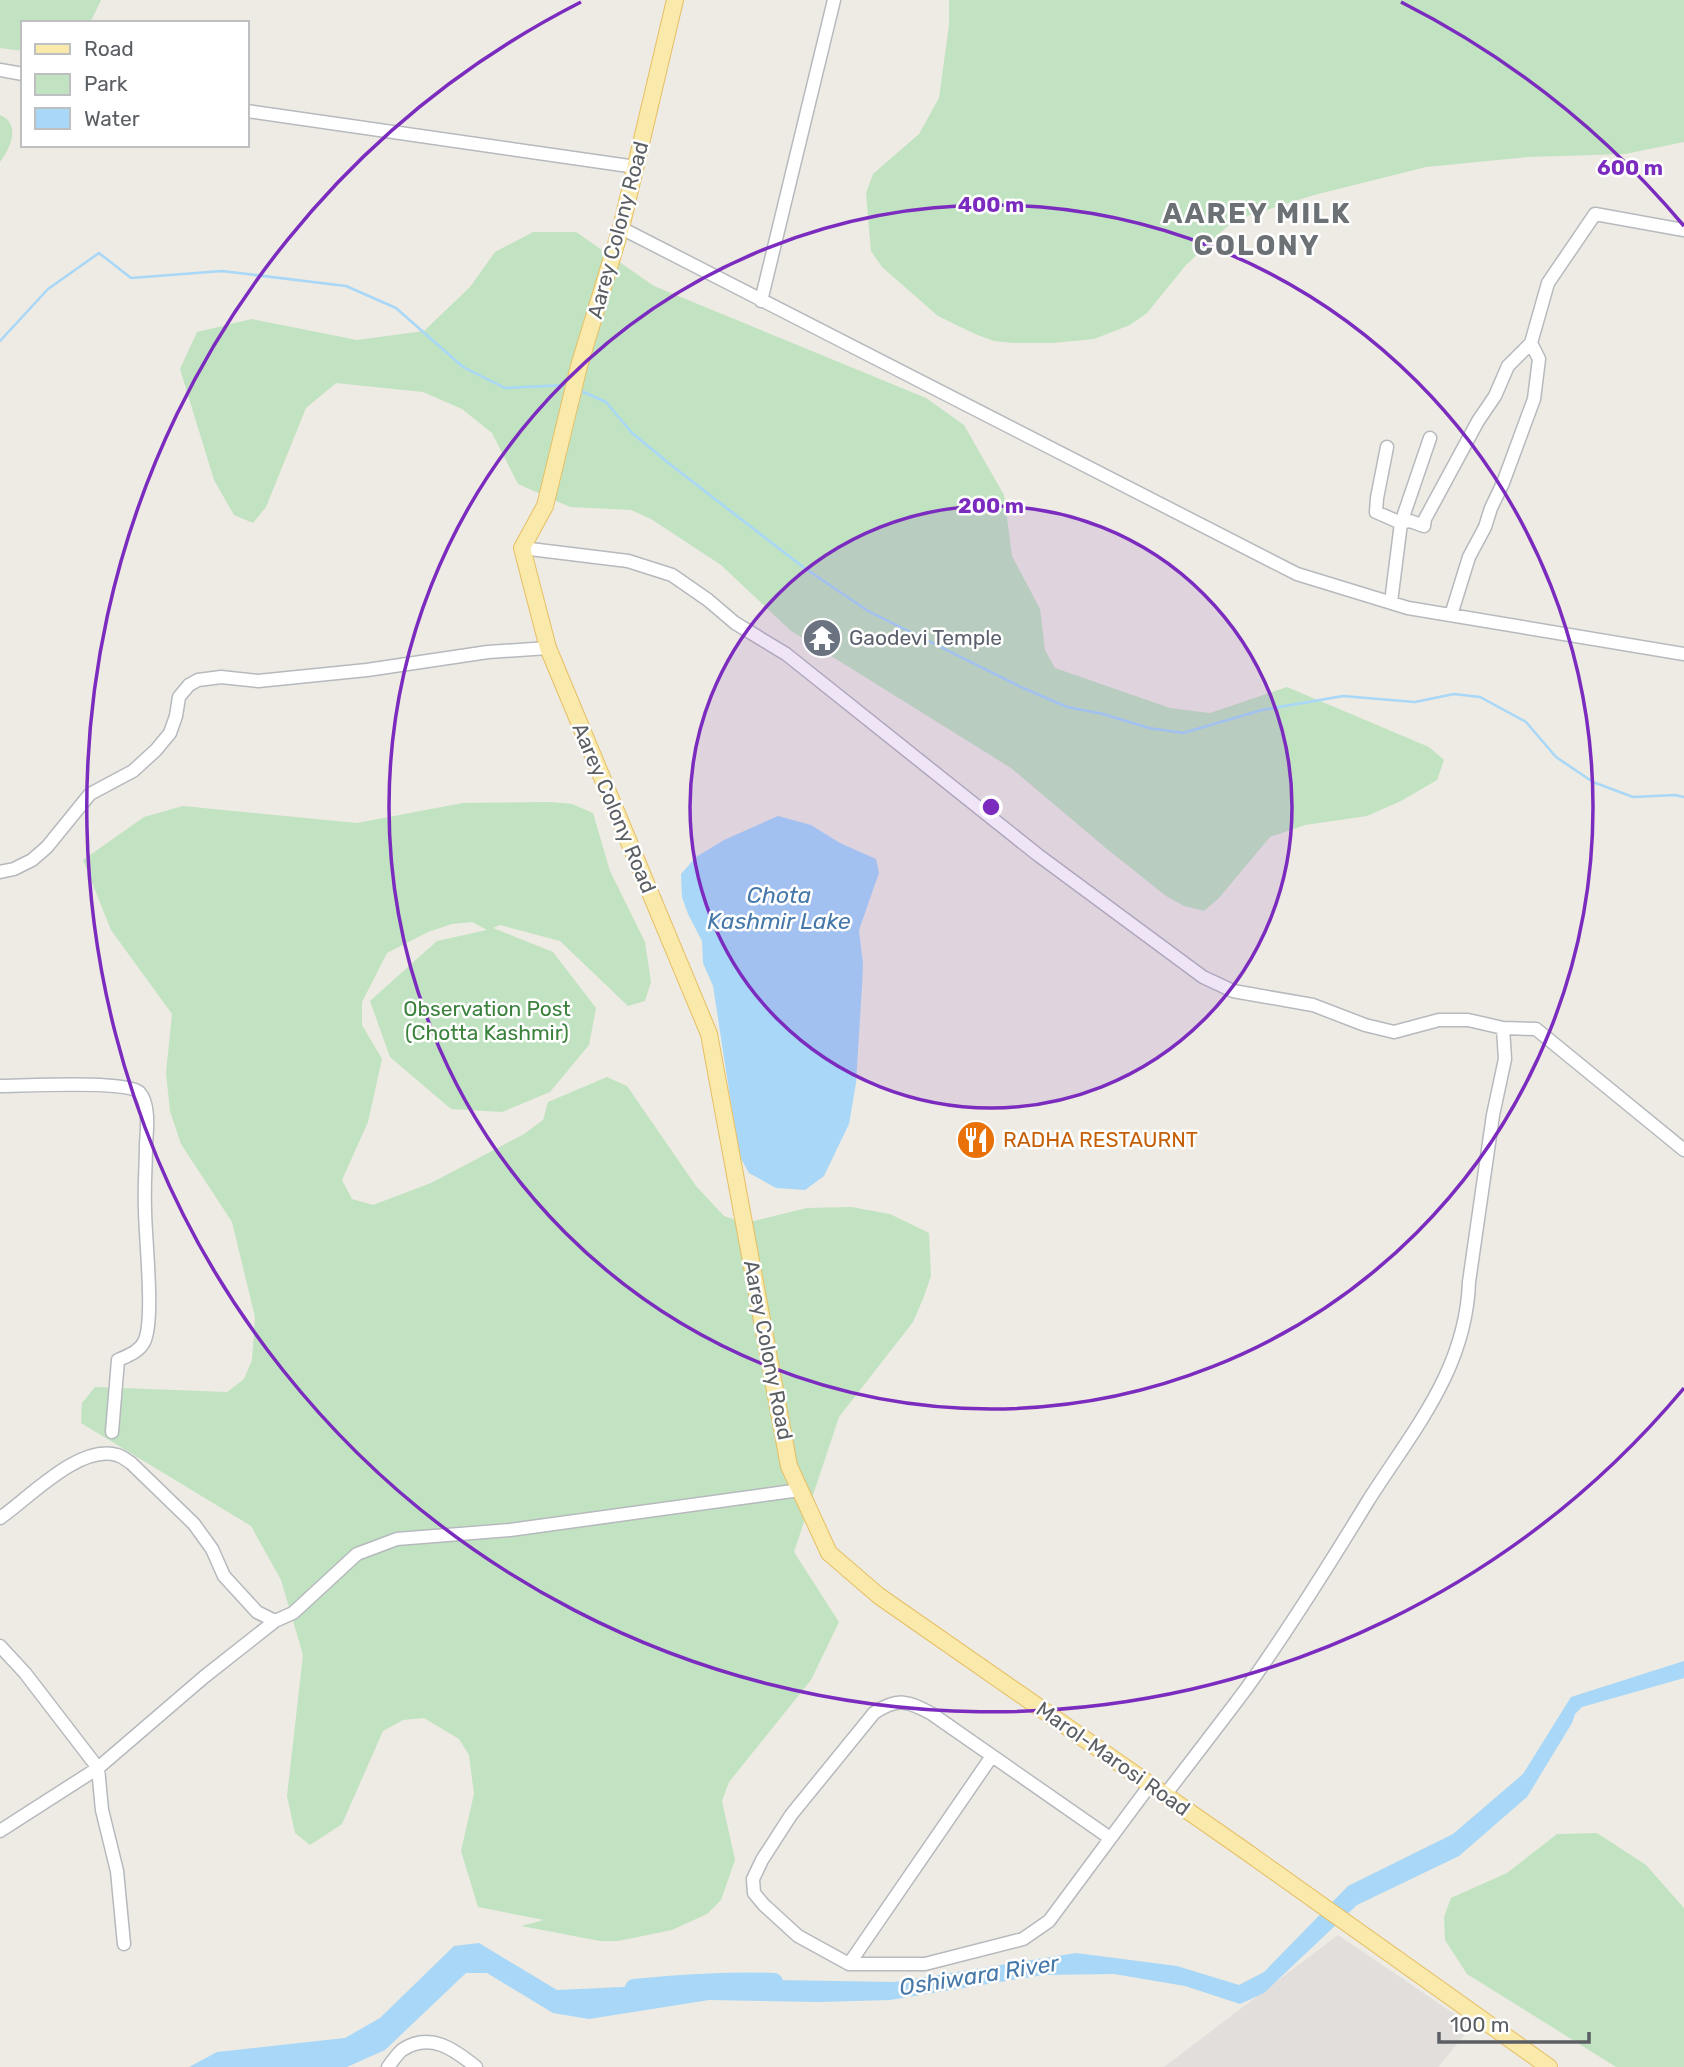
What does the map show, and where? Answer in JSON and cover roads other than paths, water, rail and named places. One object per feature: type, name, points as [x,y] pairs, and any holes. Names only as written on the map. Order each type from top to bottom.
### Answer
[{"type":"main road","name":"Aarey Colony Road","points":[[675,0],[621,228],[579,366],[545,506],[522,548],[548,648],[709,1034],[789,1466],[829,1553],[879,1596]]},
{"type":"main road","name":"Marol-Marosi Road","points":[[879,1596],[1549,2067]]},
{"type":"street","points":[[761,301],[834,0]]},
{"type":"street","points":[[0,71],[21,75]]},
{"type":"street","points":[[248,111],[636,167]]},
{"type":"street","points":[[1387,447],[1376,512],[1401,523],[1410,521],[1424,526],[1425,519],[1508,366],[1531,343],[1548,282],[1595,214],[1684,230]]},
{"type":"street","points":[[621,228],[1297,575],[1408,608],[1684,654]]},
{"type":"street","points":[[1451,615],[1469,557],[1485,527],[1534,399],[1539,359],[1531,343]]},
{"type":"street","points":[[1391,602],[1401,523],[1430,438]]},
{"type":"street","points":[[522,548],[628,561],[672,575],[736,623],[786,654],[1038,855],[1203,977],[1233,991],[1313,1005],[1365,1025],[1394,1032],[1439,1020],[1468,1020],[1503,1028],[1536,1029],[1684,1150]]},
{"type":"street","points":[[0,872],[32,860],[47,847],[90,794],[133,771],[156,750],[170,733],[179,697],[189,685],[198,680],[221,677],[258,681],[367,670],[488,652],[548,648]]},
{"type":"street","points":[[1165,1795],[1246,1688],[1317,1583],[1417,1428],[1457,1352],[1468,1304],[1491,1129],[1505,1059],[1503,1028]]},
{"type":"street","points":[[0,1086],[113,1085],[140,1093],[144,1103],[147,1120],[144,1205],[149,1316],[144,1343],[134,1353],[118,1360],[112,1432]]},
{"type":"street","points":[[0,1518],[70,1464],[96,1454],[119,1455],[131,1463],[194,1524],[212,1549],[224,1576],[257,1612],[275,1621]]},
{"type":"street","points":[[0,1831],[98,1768],[204,1677],[275,1621],[293,1613],[357,1554],[397,1539],[510,1530],[800,1490]]},
{"type":"street","points":[[0,1646],[26,1673],[98,1768],[102,1810],[117,1871],[124,1944]]},
{"type":"street","points":[[1110,1838],[932,1714],[902,1702],[888,1704],[874,1713],[791,1815],[761,1860],[753,1879],[754,1893],[798,1936],[849,1964],[925,1964],[1023,1939],[1049,1921],[1150,1785]]},
{"type":"street","points":[[849,1964],[992,1756]]},
{"type":"street","points":[[388,2067],[401,2051],[416,2044],[433,2042],[454,2050],[476,2067]]},
{"type":"water","name":"Chota Kashmir Lake","points":[[778,816],[811,825],[840,843],[876,859],[879,873],[859,930],[863,964],[862,986],[856,1083],[849,1124],[824,1176],[805,1190],[776,1188],[749,1173],[739,1155],[713,986],[703,963],[702,941],[682,897],[681,874],[696,857],[724,840]]},
{"type":"water","points":[[1684,1661],[1684,1678],[1582,1707],[1575,1714],[1527,1797],[1459,1856],[1357,1905],[1264,1993],[1240,2004],[1185,1986],[1114,1974],[1043,1975],[890,2000],[709,2000],[589,2019],[553,2013],[487,1973],[466,1973],[385,2050],[347,2067],[189,2067],[217,2052],[345,2038],[380,2018],[454,1946],[479,1943],[557,1990],[775,1980],[894,1982],[1076,1953],[1177,1966],[1239,1985],[1264,1972],[1348,1886],[1453,1834],[1523,1774],[1571,1697]]},
{"type":"waterway","points":[[0,341],[48,289],[99,253],[131,278],[222,271],[346,286],[396,308],[463,367],[505,388],[568,385]]},
{"type":"waterway","points":[[581,391],[606,402],[632,433],[671,465],[803,567],[868,611],[1067,707],[1103,714],[1149,728],[1183,733],[1262,710],[1343,696],[1415,702],[1454,694],[1480,697],[1526,722],[1556,757],[1593,782],[1633,797],[1684,797]]},
{"type":"waterway","name":"Oshiwara River","points":[[634,1988],[704,1982],[774,1982]]},
{"type":"place","name":"Gaodevi Temple","points":[[822,638]]},
{"type":"place","name":"RADHA RESTAURNT","points":[[976,1140]]},
{"type":"district","name":"AAREY MILK COLONY","points":[[1257,229]]},
{"type":"park label","name":"Observation Post (Chotta Kashmir)","points":[[487,1021]]}]
